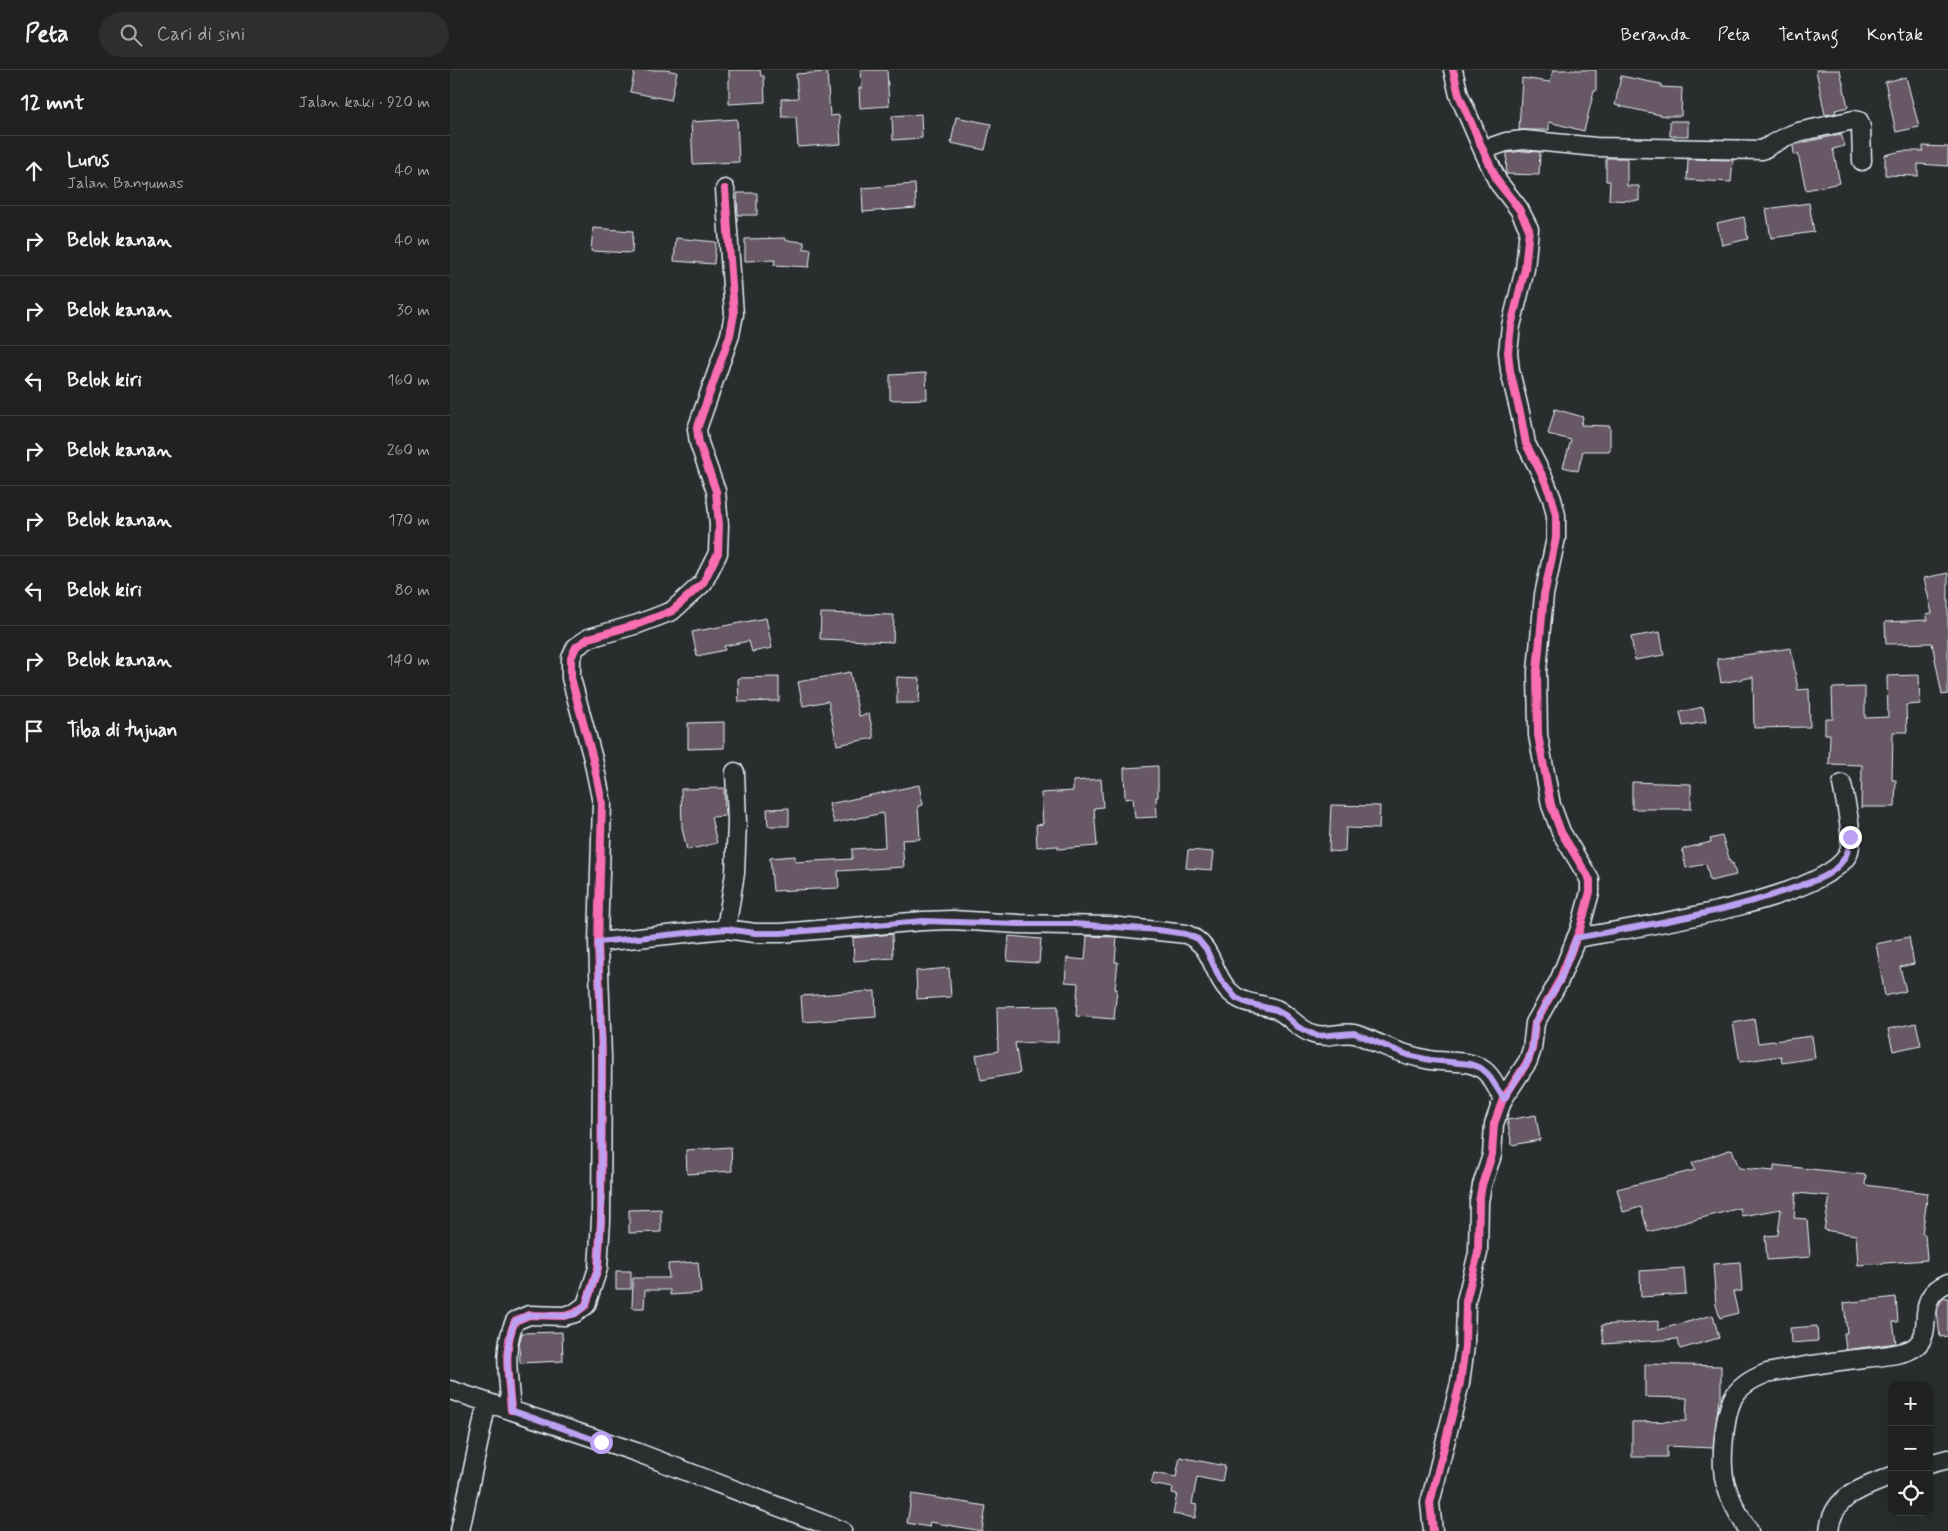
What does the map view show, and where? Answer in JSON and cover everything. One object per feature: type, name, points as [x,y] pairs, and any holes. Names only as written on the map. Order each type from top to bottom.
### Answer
[{"type":"street","points":[[1433,1531],[1430,1503],[1460,1383],[1465,1346],[1466,1301],[1478,1253],[1479,1202],[1482,1185],[1492,1155],[1494,1124],[1504,1099],[1528,1061],[1532,1049],[1535,1022],[1560,981],[1589,903],[1590,880],[1561,832],[1551,805],[1538,735],[1537,671],[1544,595],[1556,538],[1556,516],[1544,479],[1526,444],[1510,371],[1508,352],[1511,326],[1525,269],[1529,229],[1518,209],[1498,182],[1459,95],[1452,70]]},
{"type":"street","points":[[1483,150],[1506,142],[1524,140],[1596,147],[1762,150],[1798,132],[1854,120],[1859,121],[1861,127],[1862,161]]},
{"type":"street","points":[[511,1410],[507,1350],[510,1332],[515,1321],[529,1315],[564,1316],[575,1314],[586,1305],[598,1268],[601,1220],[602,1067],[598,942],[602,803],[593,759],[571,678],[571,658],[576,647],[589,638],[638,624],[672,610],[703,583],[718,553],[719,525],[716,492],[699,443],[697,429],[730,335],[734,314],[725,189]]},
{"type":"street","points":[[726,929],[735,873],[737,822],[735,772]]},
{"type":"street","points":[[1576,938],[1705,914],[1769,897],[1823,877],[1837,868],[1848,854],[1850,837],[1842,784]]},
{"type":"street","points":[[598,942],[726,929],[755,933],[781,933],[952,920],[1019,924],[1083,924],[1186,934],[1198,939],[1206,949],[1220,979],[1236,998],[1247,1003],[1276,1010],[1285,1015],[1298,1027],[1317,1036],[1354,1033],[1408,1055],[1475,1066],[1488,1074],[1504,1099]]},
{"type":"street","points":[[1749,1531],[1727,1490],[1723,1466],[1728,1413],[1734,1397],[1751,1379],[1767,1373],[1888,1355],[1915,1347],[1924,1334],[1927,1304],[1930,1296],[1936,1289],[1948,1282]]},
{"type":"street","points":[[450,1390],[620,1447],[842,1531]]},
{"type":"street","points":[[460,1531],[486,1402]]},
{"type":"street","points":[[1933,1463],[1948,1459]]},
{"type":"street","points":[[1829,1531],[1831,1516],[1836,1507],[1861,1489],[1888,1478]]},
{"type":"building","points":[[635,70],[677,72],[671,100],[630,92]]},
{"type":"building","points":[[729,70],[760,70],[761,76],[764,76],[765,102],[729,104]]},
{"type":"building","points":[[861,70],[887,70],[889,106],[860,108],[859,88],[862,88]]},
{"type":"building","points":[[1553,70],[1596,70],[1596,91],[1594,91],[1584,131],[1549,122],[1549,130],[1519,130],[1522,78],[1550,82]]},
{"type":"building","points":[[1816,70],[1840,70],[1848,107],[1835,110],[1836,113],[1825,115]]},
{"type":"building","points":[[827,72],[830,116],[839,115],[841,144],[798,147],[796,117],[782,117],[781,99],[798,98],[796,74]]},
{"type":"building","points":[[1621,76],[1661,84],[1661,87],[1682,88],[1681,116],[1665,116],[1615,105]]},
{"type":"building","points":[[1906,77],[1919,127],[1896,132],[1885,82]]},
{"type":"building","points":[[921,114],[922,138],[893,140],[892,116]]},
{"type":"building","points":[[956,117],[991,124],[985,150],[951,143]]},
{"type":"building","points":[[737,119],[739,162],[693,164],[691,122]]},
{"type":"building","points":[[1670,121],[1688,121],[1688,136],[1670,136]]},
{"type":"building","points":[[1841,134],[1845,146],[1833,149],[1840,183],[1806,190],[1798,154],[1794,155],[1793,145]]},
{"type":"building","points":[[1923,146],[1948,147],[1948,166],[1918,164],[1918,176],[1885,175],[1885,155],[1902,151],[1923,151]]},
{"type":"building","points":[[1540,152],[1539,175],[1506,174],[1507,153]]},
{"type":"building","points":[[1606,158],[1627,158],[1627,186],[1639,186],[1639,201],[1609,200],[1610,181],[1606,181]]},
{"type":"building","points":[[1688,159],[1733,160],[1731,182],[1687,180]]},
{"type":"building","points":[[915,184],[916,208],[863,212],[862,188]]},
{"type":"building","points":[[737,193],[757,193],[757,215],[738,215]]},
{"type":"building","points":[[1809,203],[1814,232],[1771,238],[1766,209]]},
{"type":"building","points":[[1744,217],[1748,239],[1722,245],[1717,223]]},
{"type":"building","points":[[593,228],[633,231],[632,253],[591,251]]},
{"type":"building","points":[[676,238],[716,242],[714,264],[674,261]]},
{"type":"building","points":[[785,238],[785,240],[804,242],[804,249],[811,249],[809,267],[774,265],[775,260],[745,261],[745,239]]},
{"type":"building","points":[[926,373],[927,399],[890,400],[890,375]]},
{"type":"building","points":[[1555,409],[1583,417],[1581,425],[1610,426],[1610,451],[1583,451],[1578,471],[1563,467],[1571,440],[1548,434]]},
{"type":"building","points":[[1948,573],[1948,694],[1942,695],[1932,643],[1886,644],[1885,622],[1928,620],[1926,614],[1932,613],[1924,578]]},
{"type":"building","points":[[821,613],[894,615],[893,642],[820,639]]},
{"type":"building","points":[[766,618],[772,648],[752,652],[749,641],[724,646],[725,650],[697,656],[692,632]]},
{"type":"building","points":[[1660,632],[1664,655],[1635,660],[1631,637]]},
{"type":"building","points":[[1791,648],[1798,690],[1809,689],[1810,727],[1754,728],[1753,677],[1721,683],[1717,659]]},
{"type":"building","points":[[850,672],[859,716],[869,714],[874,738],[837,745],[828,701],[803,706],[798,682]]},
{"type":"building","points":[[1919,675],[1920,704],[1906,705],[1907,732],[1893,732],[1892,780],[1896,780],[1895,807],[1861,807],[1862,765],[1829,764],[1830,734],[1825,734],[1825,719],[1833,719],[1832,688],[1865,687],[1865,718],[1888,717],[1887,676]]},
{"type":"building","points":[[779,677],[779,701],[739,702],[738,678]]},
{"type":"building","points":[[897,677],[920,678],[919,703],[897,703]]},
{"type":"building","points":[[1703,707],[1706,722],[1683,726],[1680,712]]},
{"type":"building","points":[[724,722],[724,748],[688,749],[688,723]]},
{"type":"building","points":[[1158,766],[1157,817],[1135,818],[1133,798],[1125,799],[1124,768]]},
{"type":"building","points":[[1101,779],[1103,807],[1094,808],[1097,846],[1058,849],[1058,846],[1037,847],[1036,825],[1043,824],[1041,793],[1073,791],[1073,781]]},
{"type":"building","points":[[1632,782],[1691,784],[1691,809],[1632,809]]},
{"type":"building","points":[[919,785],[923,805],[918,806],[920,839],[902,840],[904,867],[838,871],[839,888],[773,891],[770,858],[795,856],[795,862],[852,859],[852,849],[885,847],[883,813],[834,823],[829,804]]},
{"type":"building","points":[[724,788],[725,816],[711,817],[717,843],[687,850],[682,828],[681,789]]},
{"type":"building","points":[[1331,805],[1380,806],[1379,829],[1346,828],[1345,852],[1329,851]]},
{"type":"building","points":[[789,808],[789,826],[768,826],[767,809]]},
{"type":"building","points":[[1722,836],[1736,875],[1710,881],[1706,864],[1686,868],[1682,849],[1711,842],[1710,839]]},
{"type":"building","points":[[1188,850],[1214,852],[1212,870],[1186,868]]},
{"type":"building","points":[[892,934],[893,958],[854,961],[853,938]]},
{"type":"building","points":[[1009,936],[1041,939],[1039,963],[1007,961]]},
{"type":"building","points":[[1087,936],[1117,937],[1115,962],[1118,962],[1114,1019],[1076,1016],[1078,983],[1065,982],[1067,958],[1085,960]]},
{"type":"building","points":[[1909,937],[1914,964],[1900,967],[1906,991],[1885,996],[1876,944]]},
{"type":"building","points":[[949,968],[951,997],[917,999],[916,971]]},
{"type":"building","points":[[875,991],[876,1017],[803,1022],[801,996]]},
{"type":"building","points":[[1058,1006],[1058,1042],[1015,1043],[1020,1073],[981,1080],[976,1055],[998,1051],[997,1007]]},
{"type":"building","points":[[1754,1019],[1758,1043],[1812,1036],[1815,1058],[1782,1063],[1781,1056],[1740,1062],[1733,1023]]},
{"type":"building","points":[[1916,1023],[1921,1045],[1893,1051],[1888,1029]]},
{"type":"building","points":[[1536,1115],[1540,1140],[1512,1145],[1507,1120]]},
{"type":"building","points":[[731,1147],[732,1171],[687,1174],[686,1150]]},
{"type":"building","points":[[1732,1149],[1739,1168],[1774,1171],[1774,1165],[1866,1175],[1865,1185],[1928,1193],[1922,1234],[1925,1234],[1927,1260],[1858,1265],[1856,1235],[1824,1230],[1830,1196],[1796,1193],[1794,1218],[1807,1219],[1810,1257],[1767,1260],[1765,1236],[1778,1235],[1781,1209],[1742,1216],[1740,1208],[1648,1232],[1641,1207],[1623,1212],[1617,1189],[1695,1170],[1692,1163]]},
{"type":"building","points":[[661,1209],[661,1232],[629,1233],[629,1210]]},
{"type":"building","points":[[698,1262],[701,1293],[670,1295],[670,1290],[645,1290],[644,1308],[632,1308],[633,1278],[669,1278],[668,1264]]},
{"type":"building","points":[[1740,1262],[1742,1291],[1733,1292],[1738,1313],[1720,1318],[1716,1305],[1713,1264]]},
{"type":"building","points":[[1684,1268],[1686,1294],[1641,1297],[1640,1271]]},
{"type":"building","points":[[616,1271],[631,1271],[631,1289],[616,1289]]},
{"type":"building","points":[[1896,1297],[1898,1322],[1893,1322],[1896,1343],[1846,1350],[1844,1333],[1847,1333],[1844,1303]]},
{"type":"building","points":[[1943,1298],[1948,1298],[1948,1336],[1940,1337],[1937,1311]]},
{"type":"building","points":[[1713,1315],[1719,1338],[1680,1349],[1678,1339],[1604,1344],[1602,1325],[1658,1321],[1658,1330]]},
{"type":"building","points":[[1817,1326],[1818,1341],[1791,1343],[1790,1328]]},
{"type":"building","points":[[562,1332],[563,1361],[520,1363],[519,1344],[522,1333]]},
{"type":"building","points":[[1645,1364],[1721,1366],[1721,1399],[1719,1399],[1713,1448],[1667,1446],[1667,1457],[1632,1457],[1632,1422],[1686,1421],[1687,1398],[1645,1397]]},
{"type":"building","points":[[1180,1457],[1225,1466],[1222,1482],[1197,1477],[1192,1504],[1197,1505],[1195,1518],[1173,1514],[1177,1494],[1172,1493],[1173,1488],[1151,1484],[1154,1473],[1176,1477]]},
{"type":"building","points":[[912,1494],[986,1506],[982,1531],[930,1522],[929,1527],[907,1523]]},
{"type":"cycle path","points":[[1433,1531],[1430,1503],[1460,1383],[1465,1346],[1466,1301],[1478,1253],[1479,1202],[1482,1185],[1492,1155],[1494,1124],[1503,1099],[1528,1061],[1532,1049],[1535,1023],[1559,981],[1580,929],[1590,892],[1590,880],[1561,832],[1551,805],[1538,735],[1537,671],[1544,595],[1556,538],[1556,515],[1544,479],[1526,444],[1510,371],[1508,352],[1511,326],[1525,269],[1529,229],[1519,209],[1498,182],[1459,95],[1453,70]]},
{"type":"cycle path","points":[[511,1410],[507,1354],[515,1321],[529,1315],[564,1316],[575,1313],[586,1305],[598,1268],[601,1220],[602,1057],[598,942],[602,803],[593,759],[571,678],[571,658],[576,647],[589,638],[638,624],[672,611],[703,583],[718,553],[719,525],[716,491],[699,443],[697,429],[730,335],[734,314],[725,189]]},
{"type":"route","points":[[601,1442],[511,1410],[507,1350],[510,1332],[515,1321],[529,1315],[564,1316],[575,1314],[586,1305],[598,1268],[601,1220],[602,1058],[598,942],[726,929],[741,932],[781,933],[952,920],[1110,926],[1186,934],[1198,939],[1206,949],[1220,979],[1236,998],[1247,1003],[1266,1006],[1276,1010],[1285,1015],[1298,1027],[1317,1036],[1354,1033],[1408,1055],[1430,1060],[1470,1064],[1481,1068],[1488,1074],[1504,1099],[1528,1061],[1532,1049],[1535,1022],[1560,981],[1576,938],[1705,914],[1769,897],[1823,877],[1837,868],[1848,854],[1850,837]]}]
